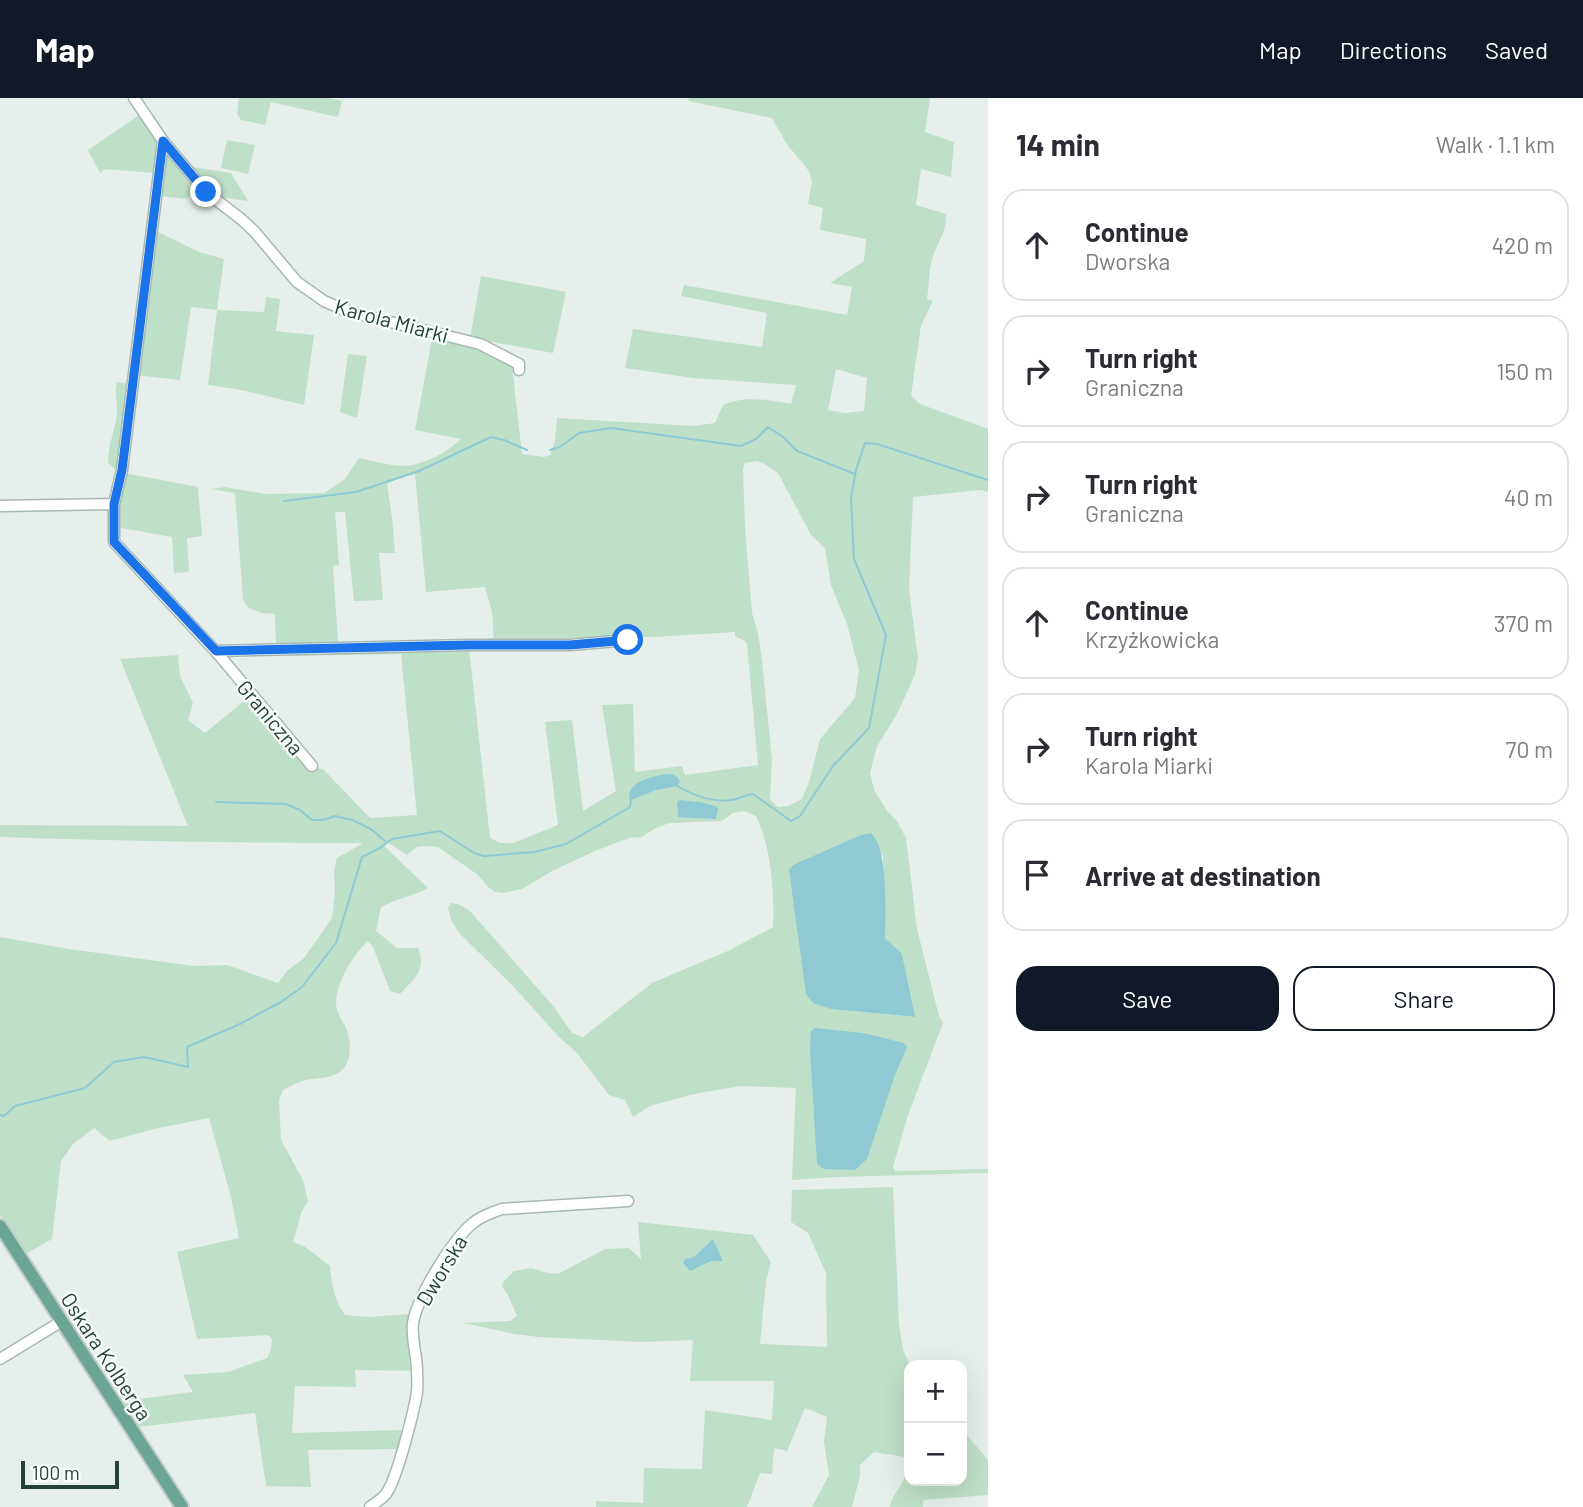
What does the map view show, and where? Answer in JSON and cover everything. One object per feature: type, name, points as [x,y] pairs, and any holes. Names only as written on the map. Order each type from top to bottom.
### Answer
[{"type":"main road","name":"Oskara Kolberga","points":[[0,1226],[182,1507]]},
{"type":"street","name":"Karola Miarki","points":[[134,98],[163,141],[206,192],[254,231],[297,282],[324,301],[342,309],[480,344],[519,364],[519,370]]},
{"type":"street","name":"Graniczna","points":[[163,141],[122,470],[114,504],[114,542],[216,651],[312,766]]},
{"type":"street","points":[[0,506],[114,504]]},
{"type":"street","points":[[216,651],[570,645],[628,640]]},
{"type":"street","name":"Dworska","points":[[370,1507],[385,1495],[394,1477],[413,1408],[417,1390],[417,1369],[412,1327],[416,1310],[449,1251],[463,1232],[487,1214],[502,1209],[628,1201]]},
{"type":"street","points":[[0,1359],[62,1321]]},
{"type":"green space","points":[[239,98],[328,98],[342,101],[338,117],[271,102],[265,125],[241,120],[237,114]]},
{"type":"green space","points":[[689,98],[930,98],[925,132],[954,142],[951,177],[921,169],[916,205],[946,214],[946,219],[931,263],[927,299],[933,301],[921,325],[911,396],[920,404],[988,429],[988,492],[980,490],[913,497],[909,590],[918,658],[915,675],[896,716],[877,746],[870,773],[874,790],[906,838],[917,929],[943,1023],[908,1115],[893,1167],[895,1171],[988,1169],[988,1173],[792,1180],[796,1088],[740,1086],[694,1094],[650,1106],[633,1117],[625,1100],[609,1095],[577,1053],[459,933],[452,922],[448,908],[451,903],[469,910],[554,1007],[572,1033],[583,1037],[652,983],[730,950],[773,927],[771,871],[766,843],[756,816],[744,811],[733,813],[722,821],[669,823],[642,837],[629,838],[595,851],[522,889],[504,893],[489,888],[478,875],[438,847],[417,847],[407,855],[387,842],[384,846],[428,888],[381,907],[376,931],[397,948],[418,948],[421,962],[418,974],[400,994],[390,991],[373,947],[368,941],[347,969],[337,995],[337,1010],[349,1038],[350,1049],[346,1065],[334,1075],[302,1081],[283,1090],[279,1100],[281,1140],[303,1180],[308,1201],[302,1211],[293,1242],[304,1246],[330,1266],[334,1292],[345,1315],[370,1317],[409,1314],[415,1371],[355,1370],[356,1387],[295,1386],[292,1433],[404,1430],[399,1449],[308,1450],[311,1487],[266,1486],[255,1413],[138,1427],[122,1401],[193,1392],[183,1375],[228,1372],[267,1358],[271,1349],[272,1339],[268,1335],[197,1339],[177,1252],[239,1238],[231,1197],[209,1118],[110,1141],[94,1128],[73,1144],[61,1161],[52,1239],[26,1254],[0,1215],[0,937],[194,966],[227,965],[278,983],[287,971],[304,958],[332,918],[337,858],[363,843],[0,837],[0,825],[188,826],[120,659],[178,655],[180,676],[193,703],[188,720],[205,733],[249,697],[306,767],[323,769],[370,818],[417,815],[401,654],[287,656],[287,651],[469,648],[490,838],[500,843],[513,843],[558,825],[545,722],[572,720],[583,811],[616,791],[602,705],[633,704],[635,772],[682,766],[685,775],[758,765],[747,644],[735,636],[735,632],[494,643],[492,612],[485,587],[426,592],[415,474],[387,484],[395,553],[379,553],[383,600],[354,601],[345,512],[335,512],[339,565],[333,566],[338,643],[276,645],[275,614],[248,608],[243,599],[235,493],[211,489],[225,487],[265,494],[324,493],[345,479],[359,458],[405,466],[436,457],[450,448],[461,439],[415,430],[433,334],[482,346],[512,365],[522,454],[544,457],[550,455],[555,442],[557,418],[693,426],[715,423],[723,405],[739,400],[757,399],[791,404],[796,385],[693,378],[625,368],[633,329],[762,347],[767,313],[681,296],[684,285],[847,315],[852,287],[830,283],[864,261],[866,239],[820,230],[823,208],[808,204],[812,182],[809,171],[786,143],[772,118],[688,101]],"holes":[[[836,369],[867,378],[864,411],[845,413],[828,410]],[[745,463],[763,463],[778,473],[811,535],[825,548],[831,585],[847,624],[859,670],[855,698],[820,739],[802,799],[788,806],[778,807],[770,800],[772,760],[762,660],[752,613],[745,527]],[[861,835],[883,856],[885,938],[902,955],[914,1017],[831,1009],[840,845]]]},
{"type":"green space","points":[[141,114],[160,142],[156,173],[105,169],[100,173],[88,150]]},
{"type":"green space","points":[[227,140],[255,145],[248,174],[221,168]]},
{"type":"green space","points":[[164,147],[200,189],[196,189],[186,199],[159,196]]},
{"type":"green space","points":[[187,166],[231,173],[248,201],[218,197],[207,190]]},
{"type":"green space","points":[[154,230],[199,252],[224,259],[217,310],[191,307],[180,380],[135,375]]},
{"type":"green space","points":[[481,276],[566,292],[553,353],[470,338]]},
{"type":"green space","points":[[266,297],[280,299],[276,331],[314,335],[304,405],[208,385],[217,310],[264,312]]},
{"type":"green space","points":[[348,354],[367,356],[357,418],[340,412]]},
{"type":"green space","points":[[117,382],[129,384],[116,470],[108,463],[117,411]]},
{"type":"green space","points":[[124,473],[198,487],[202,536],[187,538],[189,572],[174,573],[172,537],[116,527]]},
{"type":"green space","points":[[893,1187],[899,1324],[903,1350],[908,1360],[904,1360],[904,1457],[874,1452],[860,1465],[852,1507],[812,1507],[829,1475],[824,1442],[827,1417],[805,1408],[787,1451],[774,1448],[772,1474],[760,1473],[747,1507],[596,1507],[596,1501],[643,1503],[644,1468],[702,1469],[705,1410],[772,1420],[774,1381],[690,1381],[693,1340],[641,1342],[539,1337],[464,1323],[510,1321],[517,1316],[502,1286],[514,1271],[531,1268],[558,1274],[605,1249],[629,1248],[641,1259],[638,1222],[753,1235],[771,1262],[766,1281],[760,1344],[827,1347],[826,1273],[808,1233],[791,1222],[792,1190]]},
{"type":"green space","points":[[967,1436],[988,1460],[988,1495],[923,1500],[923,1507],[890,1507],[904,1478],[904,1486],[967,1486]]},
{"type":"water","points":[[665,774],[678,777],[680,782],[677,786],[629,799],[636,784]]},
{"type":"water","points":[[679,800],[718,807],[716,819],[678,817]]},
{"type":"water","points":[[871,833],[877,841],[883,867],[885,938],[902,954],[915,1017],[831,1009],[813,1003],[806,994],[789,870],[793,865]]},
{"type":"water","points":[[815,1028],[863,1033],[904,1043],[907,1047],[867,1159],[855,1170],[824,1169],[817,1164],[810,1049],[811,1031]]},
{"type":"water","points":[[713,1239],[723,1261],[711,1261],[690,1271],[683,1263],[685,1259],[694,1257]]},
{"type":"waterway","points":[[550,450],[560,447],[579,433],[611,428],[741,446],[756,439],[768,427],[797,451],[855,474]]},
{"type":"waterway","points":[[284,501],[356,492],[419,471],[491,437],[527,450]]},
{"type":"waterway","points":[[677,786],[696,795],[724,801],[753,794],[791,821],[800,816],[833,766],[869,728],[886,635],[854,559],[851,498],[865,443],[877,444],[988,480]]},
{"type":"waterway","points":[[0,1115],[4,1116],[15,1106],[85,1088],[114,1062],[144,1057],[188,1067],[187,1047],[240,1024],[281,1002],[302,987],[336,943],[362,857],[392,839],[440,831],[474,853],[484,856],[535,852],[566,844],[630,807],[631,800]]},
{"type":"waterway","points":[[216,802],[286,804],[300,810],[312,820],[335,816],[352,820],[371,829],[385,841]]},
{"type":"route","points":[[206,192],[163,141],[122,470],[114,504],[114,542],[216,651],[570,645],[628,640]]}]
